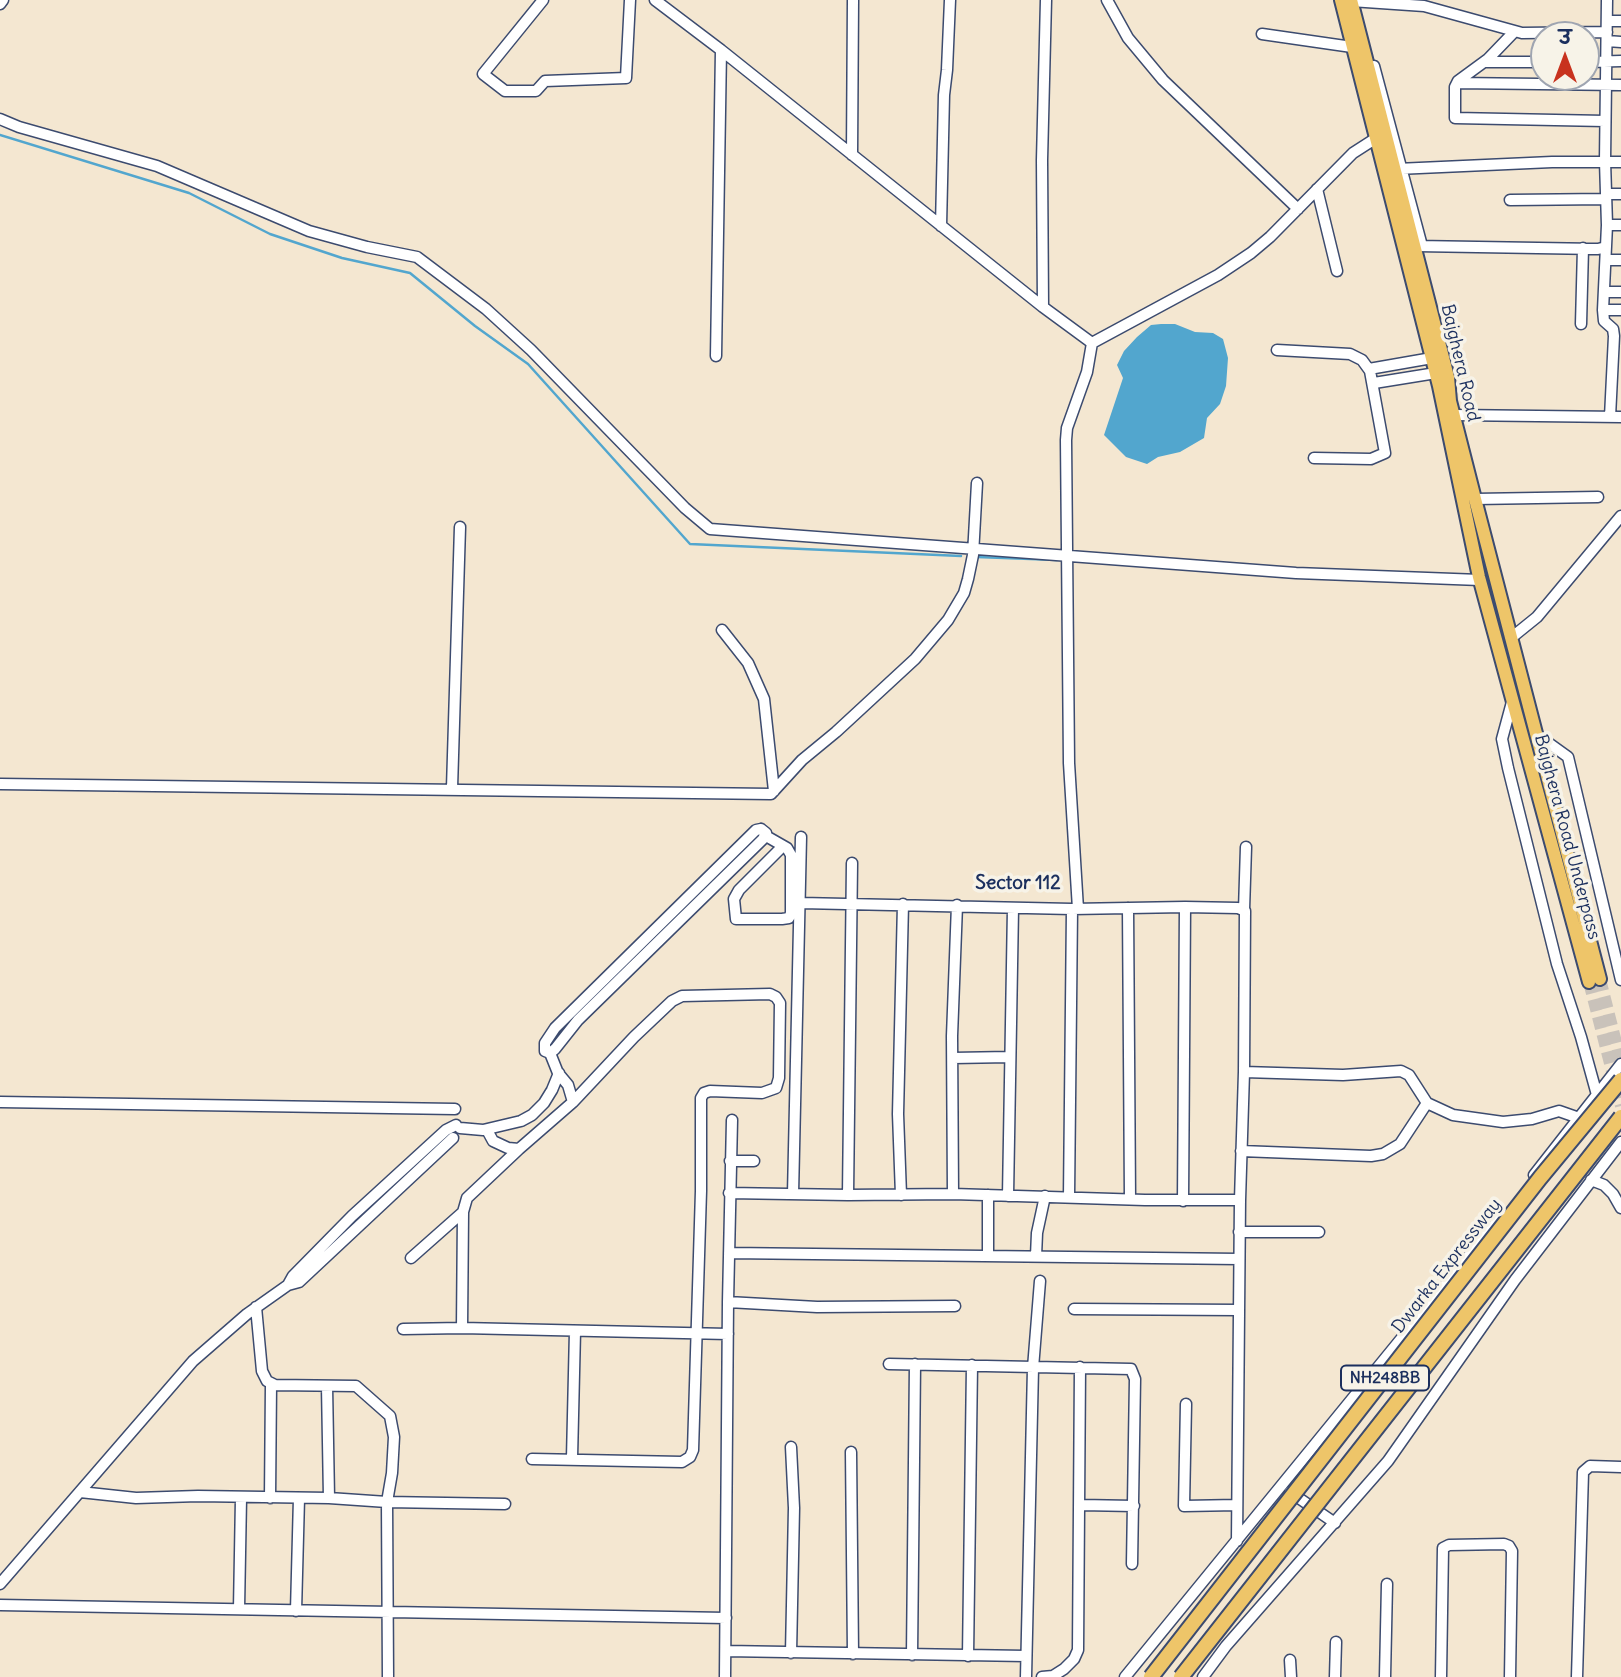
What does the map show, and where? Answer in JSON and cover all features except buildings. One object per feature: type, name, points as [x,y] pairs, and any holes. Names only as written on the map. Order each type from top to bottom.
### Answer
[{"type":"highway","name":"Dwarka Expressway","points":[[1151,1677],[1527,1196],[1621,1080]]},
{"type":"highway","name":"NH248BB","points":[[1181,1677],[1621,1116]]},
{"type":"main road","name":"Bajghera Road","points":[[1341,0],[1352,47],[1380,136],[1398,169],[1448,377],[1450,401],[1536,734]]},
{"type":"main road","name":"Bajghera Road","points":[[1353,1],[1380,136],[1439,386],[1472,542]]},
{"type":"main road","points":[[1472,542],[1486,542]]},
{"type":"main road","name":"Bajghera Road Underpass","points":[[1472,542],[1512,702],[1594,981],[1536,734]]},
{"type":"street","points":[[543,0],[483,74],[505,91],[536,91],[545,81],[626,78],[630,0]]},
{"type":"street","points":[[655,0],[1092,343]]},
{"type":"street","points":[[852,155],[853,0]]},
{"type":"street","points":[[941,226],[944,95],[950,0]]},
{"type":"street","points":[[1044,307],[1042,160],[1046,0]]},
{"type":"street","points":[[1107,0],[1128,38],[1163,80],[1298,209]]},
{"type":"street","points":[[1454,415],[1616,417],[1617,329],[1605,321],[1603,310],[1607,225],[1607,0]]},
{"type":"street","points":[[1621,21],[1607,31],[1514,32],[1487,22],[1424,6],[1353,1],[1398,169],[1621,162]]},
{"type":"street","points":[[1607,31],[1621,42]]},
{"type":"street","points":[[1514,32],[1484,62],[1457,83],[1454,116],[1459,120],[1605,121]]},
{"type":"street","points":[[1262,34],[1352,47]]},
{"type":"street","points":[[716,356],[721,50]]},
{"type":"street","points":[[1600,62],[1621,61]]},
{"type":"street","points":[[1484,62],[1530,62]]},
{"type":"street","points":[[1457,83],[1621,85]]},
{"type":"street","points":[[0,119],[19,127],[157,166],[309,231],[417,257],[486,309],[531,351],[707,528],[723,532],[1066,554],[1296,573],[1480,580]]},
{"type":"street","points":[[1092,343],[1218,275],[1261,246],[1353,153],[1380,136]]},
{"type":"street","points":[[1317,189],[1337,271]]},
{"type":"street","points":[[1510,200],[1606,197],[1621,194]]},
{"type":"street","points":[[1607,225],[1621,225]]},
{"type":"street","points":[[1417,246],[1606,247]]},
{"type":"street","points":[[1581,324],[1583,248]]},
{"type":"street","points":[[1606,260],[1621,260]]},
{"type":"street","points":[[1605,292],[1621,292]]},
{"type":"street","points":[[1603,310],[1621,310]]},
{"type":"street","points":[[1069,1197],[1075,909],[1069,763],[1066,435],[1087,372],[1092,343]]},
{"type":"street","points":[[1277,350],[1350,354],[1362,360],[1374,383],[1385,453],[1371,459],[1314,458]]},
{"type":"street","points":[[1369,369],[1432,358]]},
{"type":"street","points":[[1374,383],[1436,373]]},
{"type":"street","points":[[0,784],[771,794],[802,760],[872,700],[934,637],[964,593],[973,548],[977,483]]},
{"type":"street","points":[[1475,499],[1598,497]]},
{"type":"street","points":[[1511,638],[1537,617],[1621,516]]},
{"type":"street","points":[[452,788],[460,527]]},
{"type":"street","points":[[722,630],[748,663],[765,699],[774,791]]},
{"type":"street","points":[[1512,702],[1502,739],[1508,768],[1557,964],[1597,1095]]},
{"type":"street","points":[[1536,734],[1568,757],[1621,980]]},
{"type":"street","points":[[573,1102],[568,1085],[550,1053],[545,1051],[545,1043],[551,1032],[588,1002],[756,830],[764,830],[766,836],[783,846],[790,852],[790,915],[782,919],[736,919],[734,899],[739,890],[783,846]]},
{"type":"street","points":[[793,1194],[801,837]]},
{"type":"street","points":[[1237,1541],[1246,847]]},
{"type":"street","points":[[848,1195],[852,863]]},
{"type":"street","points":[[801,902],[1013,908],[1185,907],[1244,910]]},
{"type":"street","points":[[901,1195],[898,1114],[903,904]]},
{"type":"street","points":[[953,1194],[957,905]]},
{"type":"street","points":[[1183,1201],[1185,907]]},
{"type":"street","points":[[1008,1196],[1013,908]]},
{"type":"street","points":[[1128,908],[1130,1199]]},
{"type":"street","points":[[462,1328],[463,1212],[467,1198],[573,1102],[634,1037],[678,998],[687,995],[759,993],[770,994],[778,1000],[779,1066],[776,1088],[762,1093],[710,1091],[702,1095],[693,1450],[690,1457],[682,1462],[532,1459]]},
{"type":"street","points":[[953,1058],[1009,1057]]},
{"type":"street","points":[[1125,1677],[1498,1221],[1621,1064]]},
{"type":"street","points":[[1244,1072],[1343,1075],[1401,1072],[1409,1075],[1427,1103],[1453,1115],[1503,1122],[1532,1119],[1559,1111],[1579,1118]]},
{"type":"street","points":[[427,1155],[446,1130],[458,1126],[487,1130],[517,1123],[532,1115],[547,1099],[559,1073]]},
{"type":"street","points":[[0,1102],[455,1109]]},
{"type":"street","points":[[1241,1151],[1378,1156],[1400,1144],[1427,1103]]},
{"type":"street","points":[[726,1677],[729,1193],[732,1120]]},
{"type":"street","points":[[487,1130],[493,1141],[508,1148],[519,1149]]},
{"type":"street","points":[[0,1584],[193,1361],[256,1307],[288,1285],[293,1276],[352,1216],[427,1155],[453,1138]]},
{"type":"street","points":[[1203,1677],[1226,1646],[1388,1461],[1515,1280],[1621,1142]]},
{"type":"street","points":[[730,1161],[754,1161]]},
{"type":"street","points":[[1591,1180],[1604,1185],[1621,1208]]},
{"type":"street","points":[[729,1193],[1240,1200]]},
{"type":"street","points":[[988,1195],[988,1255]]},
{"type":"street","points":[[1036,1256],[1045,1196]]},
{"type":"street","points":[[411,1258],[463,1212]]},
{"type":"street","points":[[1239,1232],[1319,1232]]},
{"type":"street","points":[[729,1253],[1239,1259]]},
{"type":"street","points":[[1026,1677],[1033,1368],[1040,1281]]},
{"type":"street","points":[[728,1302],[817,1307],[955,1306]]},
{"type":"street","points":[[256,1307],[262,1371],[264,1378],[271,1384],[356,1386],[390,1416],[394,1437],[387,1502],[388,1677]]},
{"type":"street","points":[[1074,1309],[1239,1310]]},
{"type":"street","points":[[403,1329],[728,1334]]},
{"type":"street","points":[[572,1458],[575,1331]]},
{"type":"street","points":[[889,1364],[1129,1368],[1134,1373],[1132,1564]]},
{"type":"street","points":[[912,1656],[915,1364]]},
{"type":"street","points":[[968,1656],[972,1365]]},
{"type":"street","points":[[1042,1677],[1063,1669],[1074,1659],[1078,1650],[1080,1367]]},
{"type":"street","points":[[270,1498],[271,1384]]},
{"type":"street","points":[[327,1386],[328,1498]]},
{"type":"street","points":[[1186,1405],[1184,1506],[1237,1505]]},
{"type":"street","points":[[791,1447],[794,1508],[791,1653]]},
{"type":"street","points":[[851,1452],[853,1654]]},
{"type":"street","points":[[1577,1677],[1583,1472],[1590,1466],[1621,1467]]},
{"type":"street","points":[[1282,1486],[1335,1523]]},
{"type":"street","points":[[80,1492],[136,1499],[198,1496],[505,1504]]},
{"type":"street","points":[[239,1609],[241,1498]]},
{"type":"street","points":[[296,1611],[299,1498]]},
{"type":"street","points":[[1081,1505],[1134,1506]]},
{"type":"street","points":[[1441,1677],[1443,1548],[1449,1545],[1504,1544],[1512,1551],[1510,1677]]},
{"type":"street","points":[[1385,1677],[1387,1584]]},
{"type":"street","points":[[0,1605],[726,1618]]},
{"type":"street","points":[[1335,1677],[1336,1642]]},
{"type":"street","points":[[726,1651],[1026,1656]]},
{"type":"street","points":[[1290,1660],[1290,1677]]},
{"type":"water","points":[[1175,324],[1195,332],[1213,333],[1223,339],[1228,358],[1226,386],[1220,404],[1207,418],[1204,438],[1180,452],[1158,457],[1147,464],[1126,457],[1104,435],[1123,378],[1117,365],[1124,351],[1151,325]]},
{"type":"waterway","points":[[0,135],[189,193],[270,234],[342,258],[410,273],[475,326],[528,364],[690,544],[961,556]]},
{"type":"waterway","points":[[977,557],[1057,560]]},
{"type":"tunnel","points":[[1600,979],[1621,1062]]},
{"type":"tunnel","points":[[1589,982],[1621,1106]]},
{"type":"district","name":"Sector 112","points":[[1018,884]]}]
